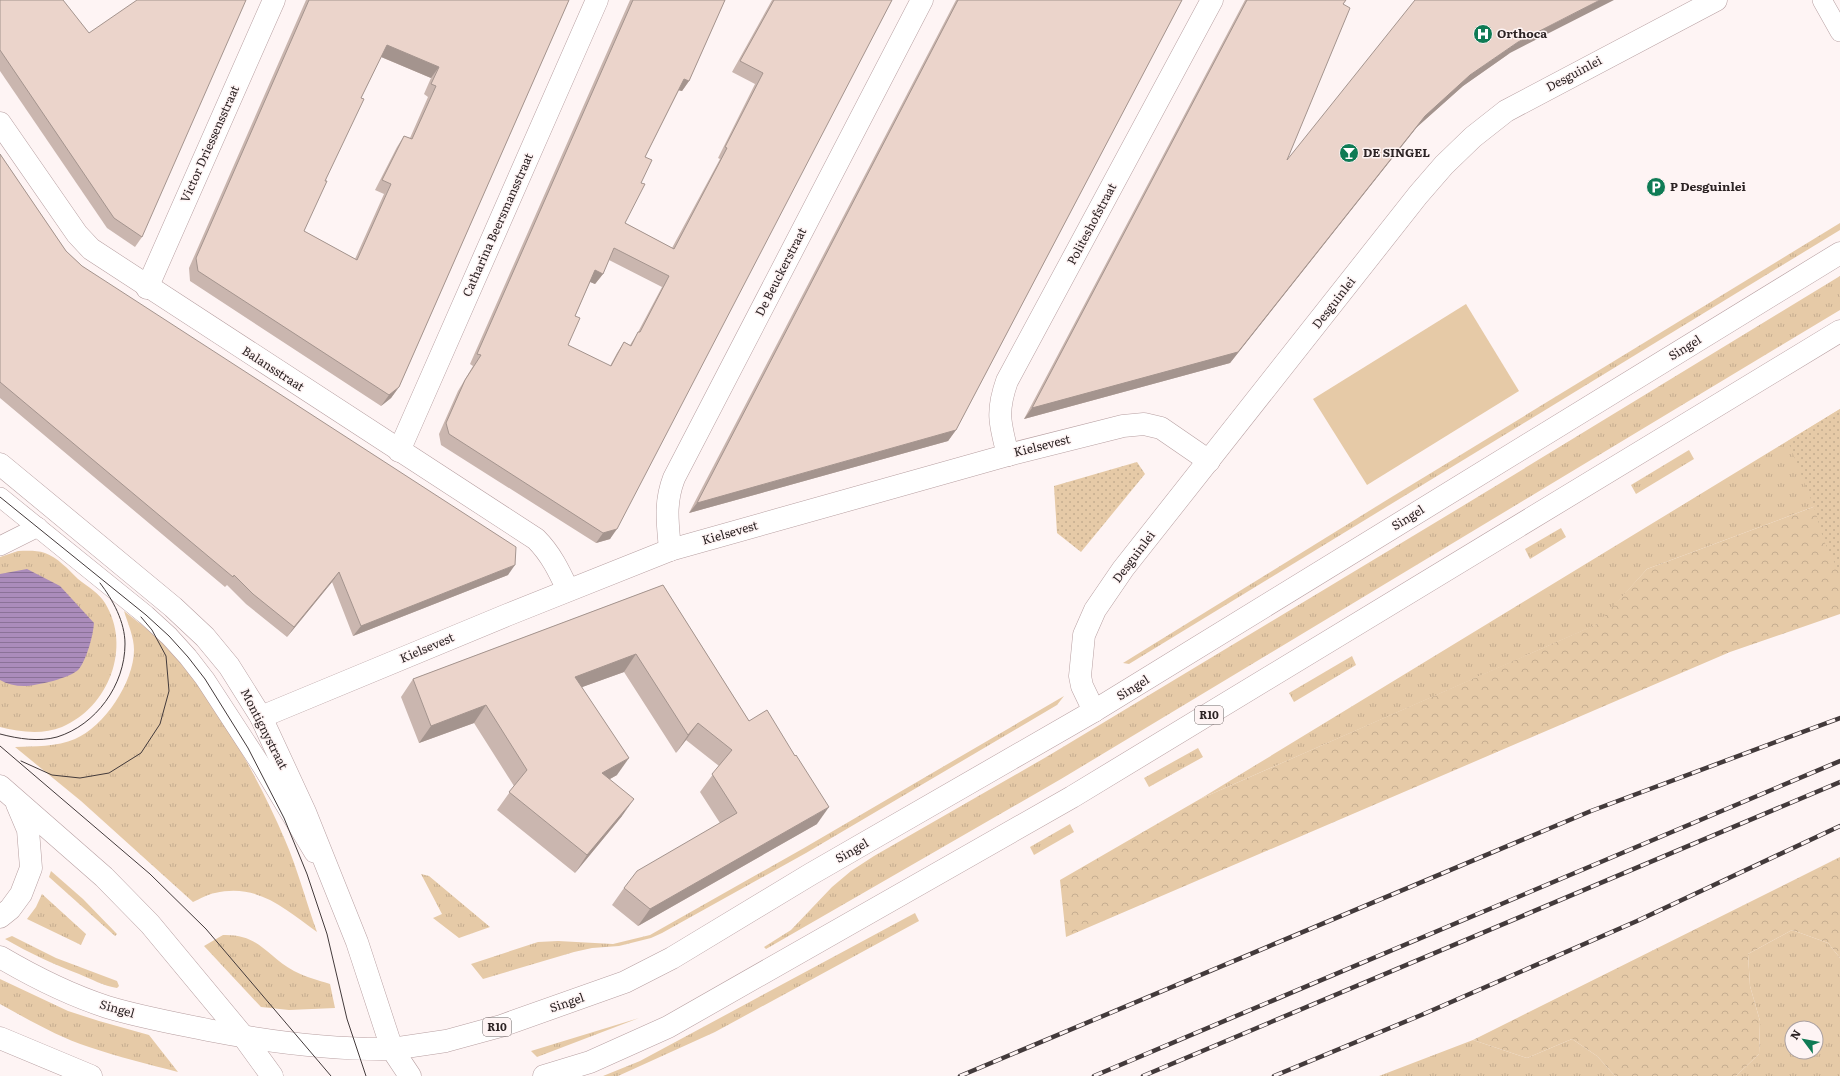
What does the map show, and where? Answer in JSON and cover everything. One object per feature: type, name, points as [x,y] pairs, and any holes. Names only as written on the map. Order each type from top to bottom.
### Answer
[{"type":"street","name":"Victor Driessensstraat","points":[[147,288],[274,0]]},
{"type":"street","name":"Catharina Beersmansstraat","points":[[400,451],[597,0]]},
{"type":"street","name":"De Beuckerstraat","points":[[670,550],[667,517],[668,494],[674,478],[922,0]]},
{"type":"street","name":"Politeshofstraat","points":[[1008,455],[1000,423],[1000,400],[1007,381],[1212,0]]},
{"type":"street","name":"Desguinlei","points":[[1094,711],[1082,686],[1080,676],[1084,635],[1095,610],[1123,569],[1418,195],[1444,165],[1473,137],[1506,111],[1716,0]]},
{"type":"street","name":"Balansstraat","points":[[0,123],[77,234],[90,249],[147,288],[536,538],[554,559],[568,590]]},
{"type":"street","name":"Singel","points":[[392,1049],[446,1041],[494,1028],[625,982],[672,958],[811,874],[1094,711],[1840,253]]},
{"type":"street","name":"R10","points":[[544,1076],[590,1062],[668,1027],[1072,797],[1840,331]]},
{"type":"street","name":"Kielsevest","points":[[261,717],[568,590],[670,550],[1008,455],[1123,426],[1144,424],[1161,428],[1208,461]]},
{"type":"street","name":"Montignystraat","points":[[0,464],[173,607],[205,637],[229,666],[261,717],[305,812],[342,901],[392,1049],[410,1076]]},
{"type":"street","points":[[0,917],[10,909],[21,894],[31,868],[28,830],[7,793]]},
{"type":"street","points":[[7,793],[104,877],[150,924],[243,1036],[272,1076]]},
{"type":"street","name":"Singel","points":[[0,957],[55,987],[106,1006],[152,1018],[243,1036]]},
{"type":"street","name":"R10","points":[[243,1036],[305,1046],[356,1050],[392,1049]]},
{"type":"street","points":[[0,1038],[91,1076]]},
{"type":"lane","points":[[1822,0],[1840,32]]},
{"type":"lane","points":[[4,505],[38,527],[146,615],[169,636],[188,657],[264,768],[342,901]]},
{"type":"lane","points":[[0,546],[38,527]]},
{"type":"green space","points":[[1840,223],[1840,230],[1129,664],[1123,663],[1390,498]]},
{"type":"green space","points":[[1840,276],[1840,310],[1061,779],[766,949],[764,947],[791,930],[832,887],[851,871],[874,856],[1048,756]]},
{"type":"green space","points":[[1466,304],[1519,391],[1367,485],[1313,399]]},
{"type":"green space","points":[[1840,409],[1840,497],[1647,569],[1598,624],[1200,799]]},
{"type":"green space","points":[[1840,409],[1840,574],[1824,541],[1814,507],[1788,441]]},
{"type":"green space","points":[[1689,450],[1694,459],[1636,494],[1631,485]]},
{"type":"green space","points":[[1137,462],[1145,474],[1081,552],[1057,533],[1054,486]]},
{"type":"green space","points":[[1840,497],[1840,614],[1730,652],[1066,937],[1060,880],[1200,799],[1597,624],[1647,569]]},
{"type":"green space","points":[[1561,528],[1566,537],[1530,559],[1525,549]]},
{"type":"green space","points":[[18,551],[38,551],[49,555],[58,561],[78,579],[97,593],[105,603],[113,620],[116,638],[116,656],[111,674],[103,691],[92,705],[78,718],[54,730],[31,732],[0,727],[0,557]]},
{"type":"green space","points":[[124,611],[147,629],[168,649],[202,691],[219,715],[249,765],[285,840],[317,932],[282,907],[258,895],[230,891],[207,895],[193,902],[81,801],[15,747],[45,746],[68,742],[86,733],[106,714],[123,689],[133,663],[133,640]]},
{"type":"green space","points":[[1352,656],[1356,665],[1294,702],[1289,693]]},
{"type":"green space","points":[[1064,696],[1057,705],[806,853],[651,938],[619,946],[592,948],[574,952],[483,979],[471,964],[538,942],[558,941],[613,944],[650,935],[804,848]]},
{"type":"green space","points":[[1198,748],[1203,757],[1149,787],[1144,778]]},
{"type":"green space","points":[[1070,824],[1074,832],[1034,855],[1030,847]]},
{"type":"green space","points":[[1840,857],[1840,958],[1828,943],[1792,930],[1748,954],[1750,986],[1760,1021],[1759,1054],[1736,1076],[1615,1076],[1597,1056],[1572,1039],[1527,1058],[1473,1040]]},
{"type":"green space","points":[[51,871],[83,899],[117,934],[115,936],[49,877]]},
{"type":"green space","points":[[421,874],[429,876],[490,927],[459,938],[433,918],[442,914]]},
{"type":"green space","points":[[42,894],[86,934],[81,945],[27,919],[36,907]]},
{"type":"green space","points":[[915,913],[919,921],[715,1032],[618,1076],[603,1076],[640,1061]]},
{"type":"green space","points":[[1792,930],[1828,943],[1840,958],[1840,1076],[1736,1076],[1759,1054],[1760,1021],[1750,986],[1748,954]]},
{"type":"green space","points":[[223,935],[246,938],[262,947],[294,971],[307,977],[330,984],[335,1008],[289,1010],[261,1007],[204,946]]},
{"type":"green space","points":[[12,936],[56,958],[117,981],[119,986],[117,988],[107,986],[41,958],[5,939]]},
{"type":"green space","points":[[0,979],[68,1011],[149,1035],[178,1072],[89,1047],[33,1022],[0,1004]]},
{"type":"green space","points":[[639,1018],[537,1057],[531,1051]]},
{"type":"green space","points":[[1572,1039],[1597,1056],[1615,1076],[1379,1076],[1473,1040],[1527,1058]]},
{"type":"shaded area","points":[[27,569],[60,586],[94,623],[89,647],[85,659],[79,669],[69,675],[53,681],[37,685],[21,686],[8,684],[0,680],[0,574]]},
{"type":"building","points":[[0,0],[63,0],[89,33],[137,0],[246,0],[142,237],[114,218],[0,50]]},
{"type":"building","points":[[309,0],[569,0],[399,387],[389,395],[198,271],[196,258]],"holes":[[[387,45],[439,67],[431,84],[436,86],[412,139],[404,136],[382,180],[391,184],[357,260],[304,231],[327,181],[325,181],[364,99],[361,98]]]},
{"type":"building","points":[[633,0],[725,0],[689,81],[684,79],[645,157],[652,160],[641,183],[645,184],[625,223],[674,249],[727,148],[725,147],[763,73],[740,61],[774,0],[892,0],[617,529],[603,533],[449,434],[446,423],[465,380],[481,355],[477,354]],"holes":[[[614,248],[669,276],[640,332],[638,332],[631,346],[624,342],[611,366],[568,345],[580,318],[575,316],[595,270],[603,274]]]},
{"type":"building","points":[[958,0],[1182,0],[956,430],[697,503]]},
{"type":"building","points":[[1247,0],[1346,0],[1343,4],[1350,8],[1287,160],[1415,0],[1600,0],[1518,42],[1470,75],[1425,116],[1238,352],[1032,408]]},
{"type":"building","points":[[0,154],[66,251],[82,266],[516,547],[515,565],[361,626],[339,572],[294,627],[253,594],[234,575],[233,577],[0,382]]},
{"type":"building","points":[[663,585],[749,721],[767,710],[829,807],[650,909],[624,888],[637,871],[737,813],[712,774],[732,750],[698,723],[688,735],[636,654],[575,677],[629,758],[602,773],[634,799],[587,855],[509,792],[527,770],[486,705],[431,726],[413,679]]},
{"type":"tram line","points":[[0,497],[146,615],[169,636],[205,679],[248,748],[284,818],[307,874],[327,934],[347,1019],[366,1076]]},
{"type":"tram line","points":[[0,734],[29,739],[50,739],[57,737],[84,723],[96,713],[106,701],[120,674],[124,659],[125,644],[121,620],[100,583]]},
{"type":"tram line","points":[[21,761],[52,775],[80,778],[109,773],[141,753],[160,724],[169,691],[166,656],[152,630],[141,617]]},
{"type":"tram line","points":[[0,746],[150,874],[206,929],[331,1076]]},
{"type":"railway","points":[[960,1076],[1591,811],[1840,718]]},
{"type":"railway","points":[[1094,1076],[1840,761]]},
{"type":"railway","points":[[1143,1076],[1840,782]]},
{"type":"railway","points":[[1274,1076],[1419,1016],[1637,921],[1840,826]]},
{"type":"place","name":"Orthoca","points":[[1483,34]]},
{"type":"place","name":"DE SINGEL","points":[[1349,153]]},
{"type":"place","name":"P Desguinlei","points":[[1656,187]]}]
